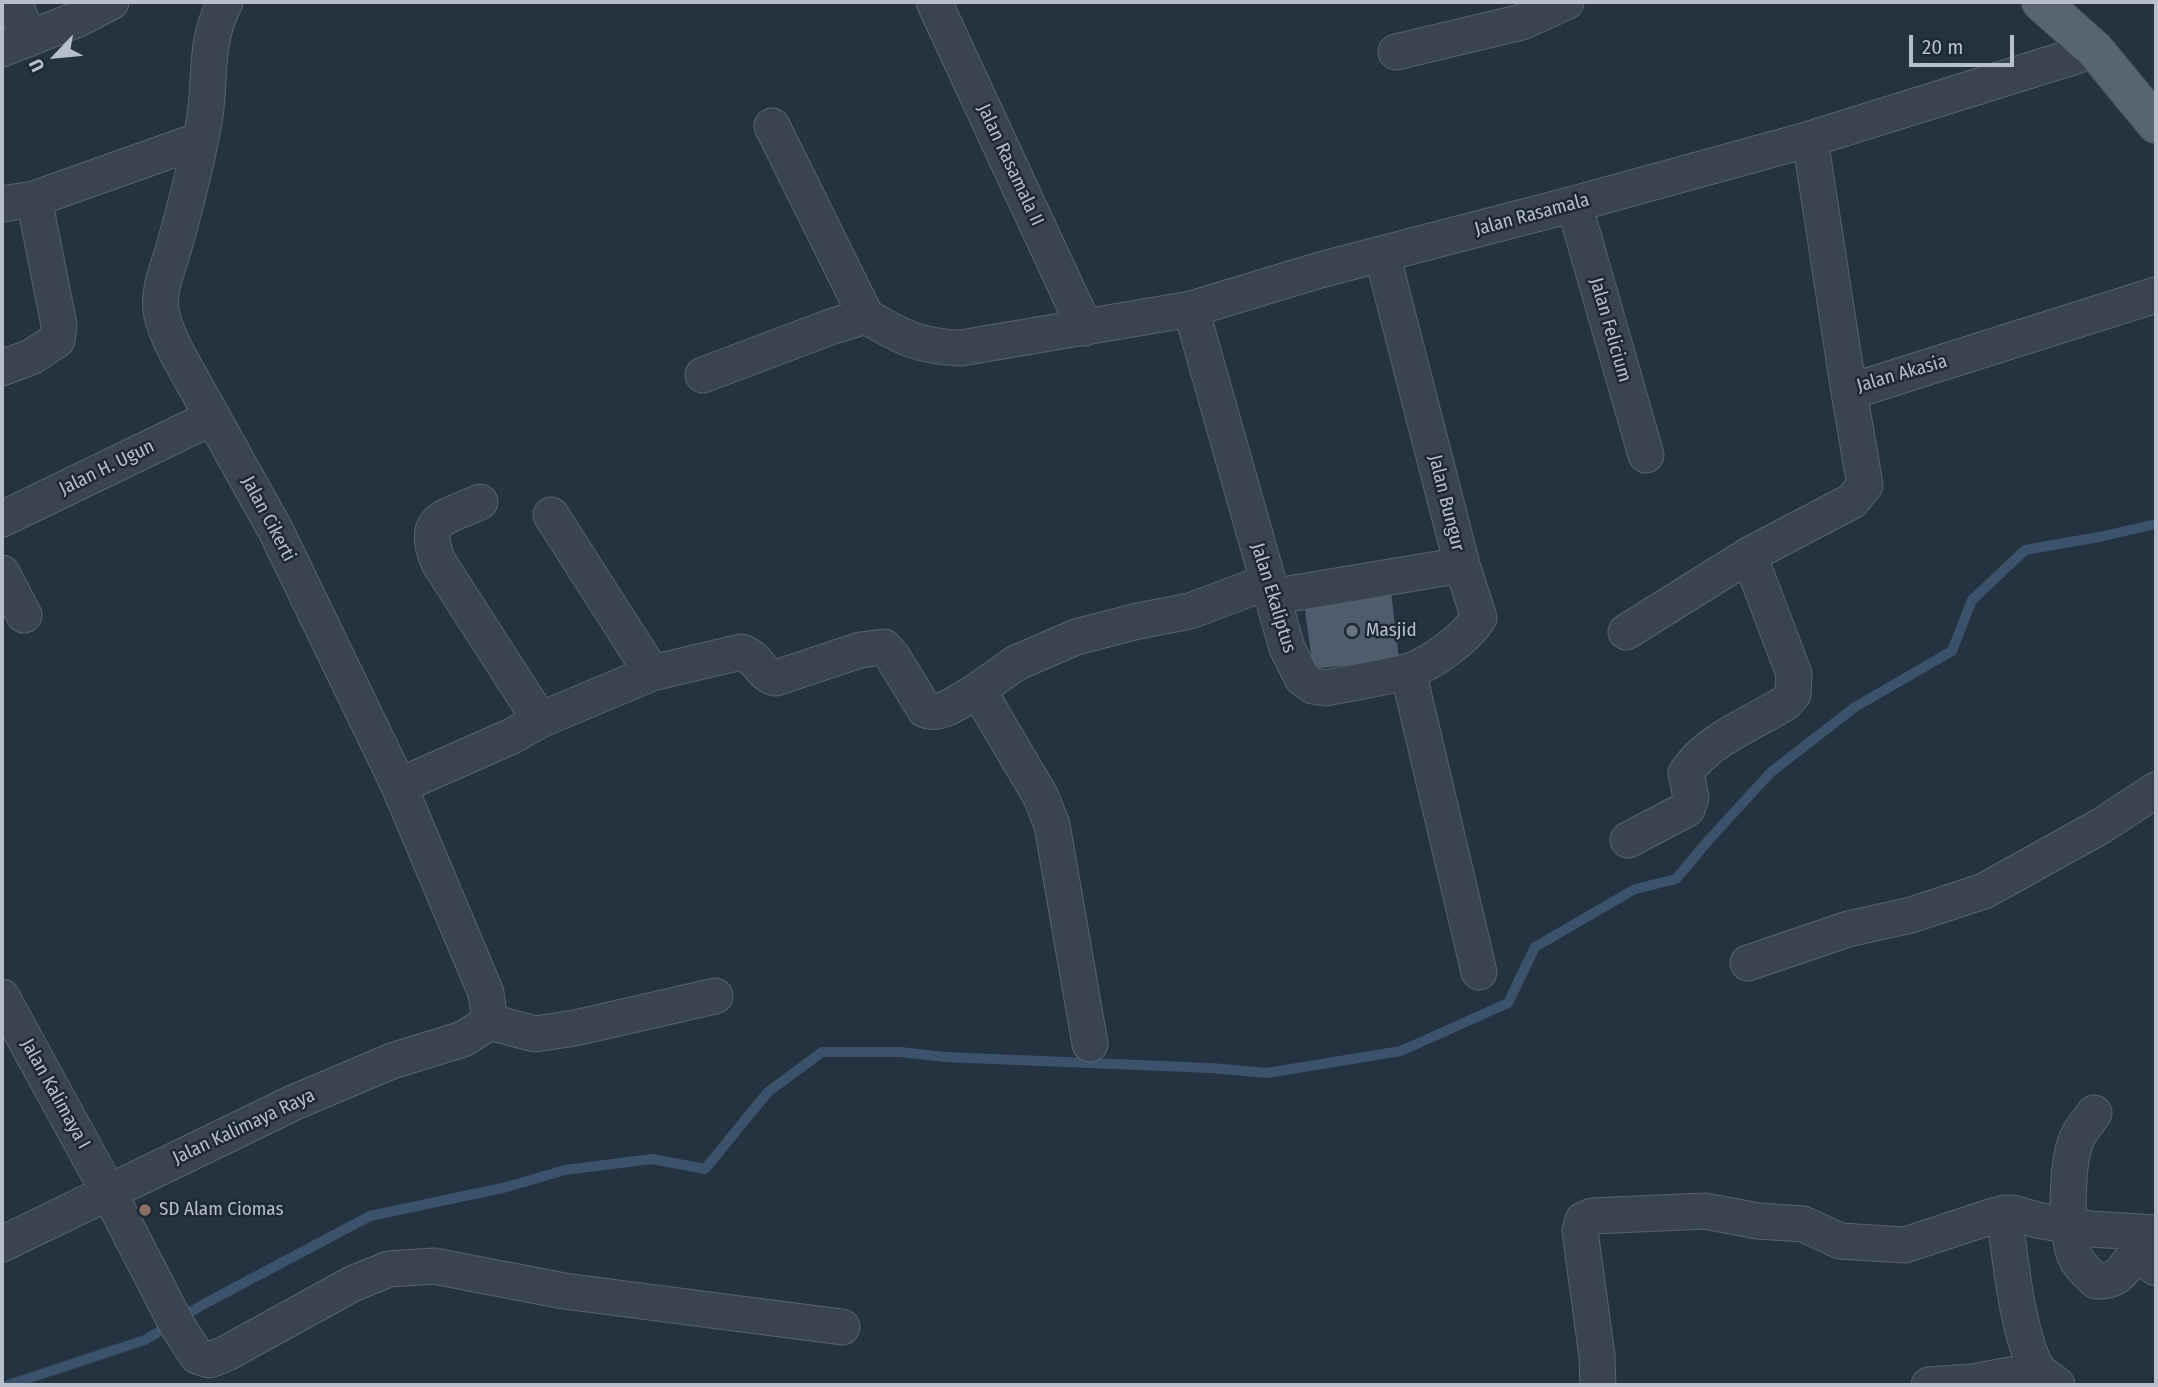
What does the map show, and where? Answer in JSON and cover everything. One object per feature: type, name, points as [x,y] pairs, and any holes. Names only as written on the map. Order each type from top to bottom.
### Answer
[{"type":"main road","points":[[2041,2],[2095,50],[2156,124]]},
{"type":"street","points":[[15,2],[15,44],[78,19],[111,2]]},
{"type":"street","name":"Jalan Cikerti","points":[[225,2],[217,18],[208,55],[207,97],[200,140],[162,292],[161,309],[178,355],[276,531],[399,786],[486,993],[490,1022]]},
{"type":"street","name":"Jalan Rasamala II","points":[[934,2],[1085,328]]},
{"type":"street","points":[[1396,51],[1522,22],[1566,2]]},
{"type":"street","name":"Jalan Rasamala","points":[[866,316],[893,333],[932,347],[961,348],[1191,309],[1320,270],[1810,139],[2095,50]]},
{"type":"street","points":[[703,375],[866,316],[772,126]]},
{"type":"street","name":"Jalan Akasia","points":[[1810,139],[1849,391],[2156,295]]},
{"type":"street","points":[[2,368],[31,356],[57,340],[59,325],[18,202],[200,140]]},
{"type":"street","name":"Jalan Felicium","points":[[1574,204],[1646,455]]},
{"type":"street","name":"Jalan Bungur","points":[[652,673],[741,652],[751,654],[767,676],[776,678],[860,650],[884,648],[892,656],[925,710],[932,713],[978,690],[1016,663],[1076,637],[1269,590],[1462,565],[1382,254]]},
{"type":"street","name":"Jalan Ekaliptus","points":[[1191,309],[1269,590],[1293,663],[1302,678],[1313,686],[1326,688],[1408,671],[1455,644],[1479,618],[1462,565]]},
{"type":"street","points":[[1626,632],[1749,555],[1852,500],[1865,485],[1849,391]]},
{"type":"street","name":"Jalan H. Ugun","points":[[2,519],[213,417]]},
{"type":"street","points":[[480,502],[438,521],[432,529],[434,552],[540,720]]},
{"type":"street","points":[[399,786],[512,736],[540,720],[652,673],[551,516]]},
{"type":"street","points":[[1628,840],[1687,809],[1691,798],[1686,773],[1694,760],[1710,747],[1785,703],[1793,694],[1794,674],[1749,555]]},
{"type":"street","points":[[2,573],[24,615]]},
{"type":"street","points":[[1408,671],[1479,972]]},
{"type":"street","points":[[978,690],[1036,787],[1052,825],[1090,1044]]},
{"type":"street","points":[[1748,962],[1848,929],[1911,915],[1984,891],[2101,827],[2156,790]]},
{"type":"street","points":[[490,1022],[535,1034],[575,1028],[715,996]]},
{"type":"street","name":"Jalan Kalimaya I","points":[[2,997],[108,1191],[157,1289],[198,1356],[210,1360],[227,1353],[352,1284],[389,1269],[434,1266],[564,1291],[842,1328]]},
{"type":"street","name":"Jalan Kalimaya Raya","points":[[2,1244],[306,1097],[392,1061],[463,1039],[490,1022]]},
{"type":"street","points":[[2094,1113],[2078,1134],[2071,1157],[2068,1225],[2074,1254],[2080,1265],[2096,1280],[2116,1279],[2133,1259],[2139,1258],[2156,1268]]},
{"type":"street","points":[[1598,1385],[1597,1356],[1580,1231],[1583,1220],[1592,1216],[1705,1211],[1803,1224],[1840,1241],[1905,1245],[2004,1213],[2068,1225],[2156,1233]]},
{"type":"street","points":[[1928,1385],[2047,1378],[2021,1317],[2004,1213]]},
{"type":"building","name":"Masjid","points":[[1391,592],[1399,659],[1313,669],[1304,603]]},
{"type":"waterway","points":[[8,1385],[145,1340],[204,1304],[370,1216],[507,1187],[565,1170],[652,1159],[705,1169],[768,1092],[822,1052],[900,1052],[945,1057],[1211,1068],[1267,1073],[1401,1051],[1508,1003],[1535,947],[1635,889],[1676,879],[1771,772],[1855,707],[1952,651],[1972,600],[2025,550],[2156,524]]},
{"type":"place","name":"Masjid","points":[[1352,631]]},
{"type":"place","name":"SD Alam Ciomas","points":[[145,1210]]}]
